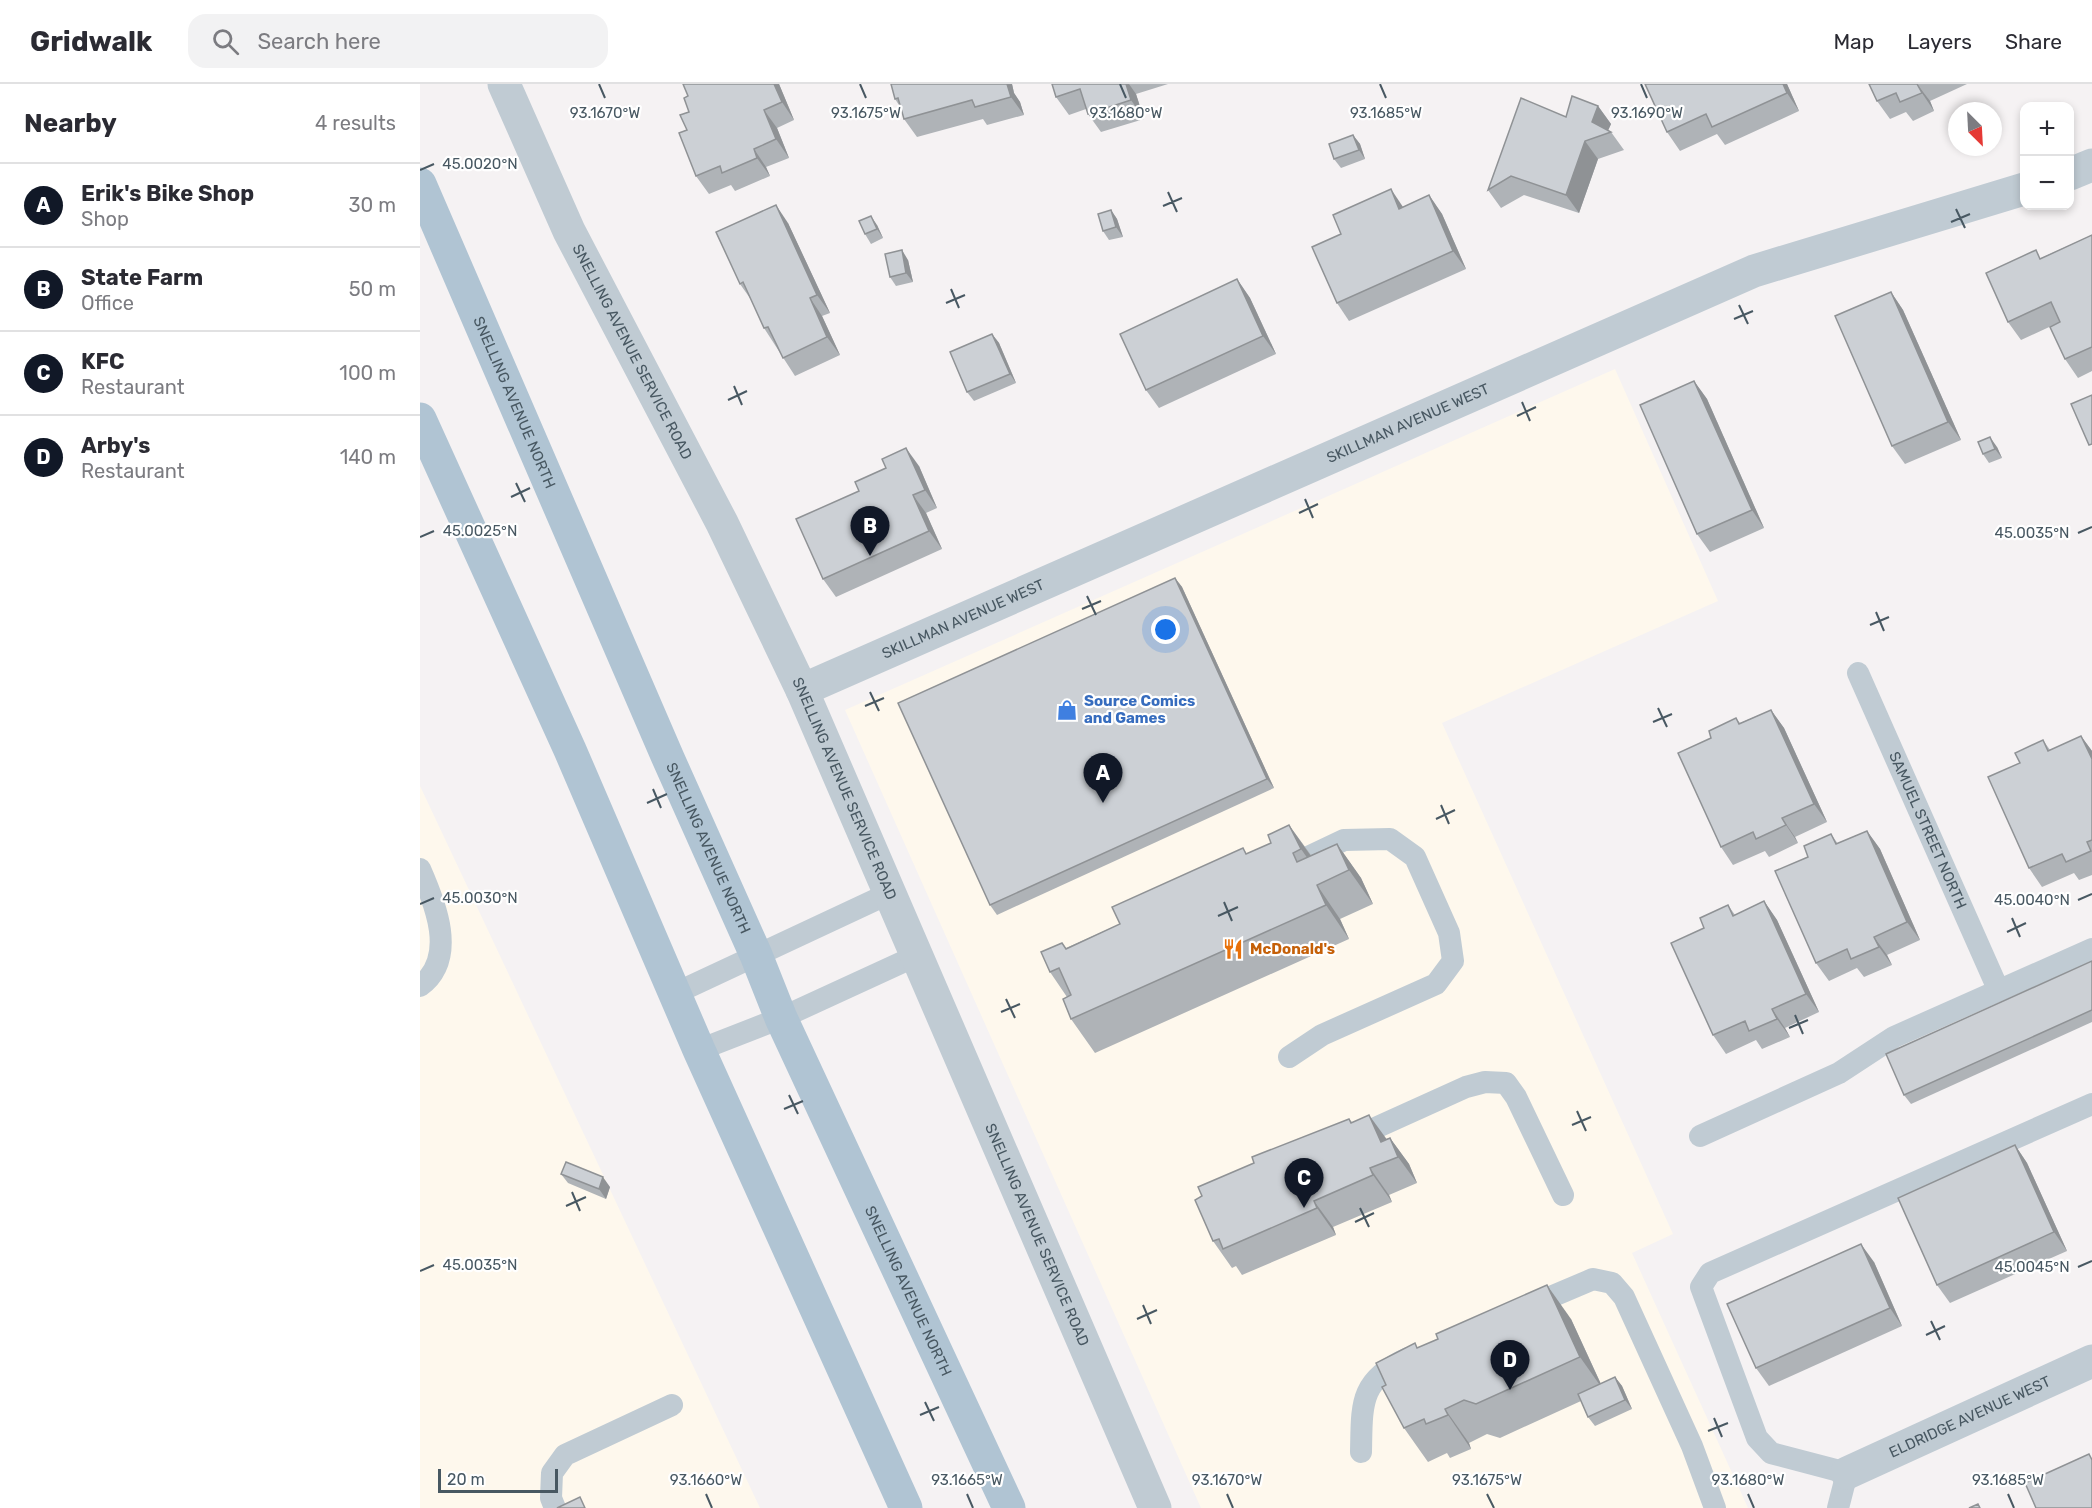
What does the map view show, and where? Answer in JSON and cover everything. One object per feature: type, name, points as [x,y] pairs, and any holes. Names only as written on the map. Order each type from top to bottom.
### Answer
[{"type":"main road","name":"SNELLING AVENUE NORTH","points":[[420,184],[668,758],[756,955],[781,1018],[1009,1508]]},
{"type":"main road","points":[[420,418],[676,993],[699,1050],[906,1508]]},
{"type":"street","name":"SNELLING AVENUE SERVICE ROAD","points":[[504,84],[569,231],[722,523],[802,690],[1155,1508]]},
{"type":"street","points":[[2074,172],[2092,165]]},
{"type":"street","name":"SKILLMAN AVENUE WEST","points":[[802,690],[1754,271],[2020,191]]},
{"type":"street","name":"ELDRIDGE AVENUE WEST","points":[[1847,1473],[2092,1362]]},
{"type":"lane","name":"SAMUEL STREET NORTH","points":[[1858,673],[1998,989]]},
{"type":"lane","points":[[1258,880],[1344,840],[1390,839],[1415,857],[1449,933],[1453,961],[1436,984],[1322,1035],[1289,1057]]},
{"type":"lane","points":[[420,869],[436,907],[442,943],[433,969],[420,986]]},
{"type":"lane","points":[[676,993],[890,893]]},
{"type":"lane","points":[[1700,1136],[1839,1073],[1894,1037],[2092,949]]},
{"type":"lane","points":[[699,1050],[781,1018],[918,955]]},
{"type":"lane","points":[[1329,1149],[1466,1087],[1485,1082],[1506,1083],[1516,1097],[1563,1195]]},
{"type":"lane","points":[[1838,1508],[1847,1473],[1771,1453],[1757,1437],[1701,1287],[1705,1280],[1710,1273],[2092,1104]]},
{"type":"lane","points":[[1509,1315],[1593,1279],[1612,1283],[1624,1297],[1692,1446],[1715,1508]]},
{"type":"lane","points":[[1361,1452],[1362,1414],[1371,1382],[1394,1365],[1425,1351]]},
{"type":"lane","points":[[555,1508],[551,1498],[552,1473],[565,1455],[672,1405]]},
{"type":"shaded area","points":[[1615,369],[1718,601],[1442,723],[1673,1234],[1632,1253],[1748,1508],[1201,1508],[845,710]]},
{"type":"shaded area","points":[[420,786],[760,1508],[420,1508]]},
{"type":"building","points":[[683,84],[774,84],[782,102],[764,110],[776,139],[754,149],[757,158],[722,173],[720,166],[696,176],[679,133],[687,130],[680,115],[689,112],[684,98],[688,96]]},
{"type":"building","points":[[891,84],[1007,84],[1011,97],[975,107],[972,100],[904,119]]},
{"type":"building","points":[[1052,84],[1126,84],[1131,100],[1088,114],[1080,89],[1056,97]]},
{"type":"building","points":[[1645,84],[1783,84],[1787,93],[1712,127],[1706,114],[1667,132]]},
{"type":"building","points":[[1869,84],[1917,84],[1922,93],[1900,102],[1896,93],[1877,101]]},
{"type":"building","points":[[1572,96],[1598,106],[1592,122],[1611,132],[1585,141],[1566,195],[1511,176],[1488,190],[1521,98],[1566,117]]},
{"type":"building","points":[[1353,135],[1359,150],[1334,159],[1329,144]]},
{"type":"building","points":[[1391,189],[1399,209],[1429,195],[1453,251],[1337,303],[1312,247],[1341,234],[1333,215]]},
{"type":"building","points":[[776,205],[817,295],[810,298],[827,337],[783,358],[768,327],[764,328],[743,282],[740,284],[716,232]]},
{"type":"building","points":[[1111,210],[1116,227],[1103,231],[1098,214]]},
{"type":"building","points":[[871,216],[877,229],[865,234],[859,221]]},
{"type":"building","points":[[2092,235],[2092,347],[2065,359],[2050,327],[2060,322],[2051,302],[2008,322],[1986,273],[2036,250],[2040,259]]},
{"type":"building","points":[[902,250],[906,273],[890,277],[885,254]]},
{"type":"building","points":[[1237,279],[1263,336],[1146,390],[1120,334]]},
{"type":"building","points":[[1891,292],[1948,422],[1892,446],[1835,316]]},
{"type":"building","points":[[992,334],[1010,374],[967,392],[950,352]]},
{"type":"building","points":[[1694,381],[1752,510],[1697,534],[1640,405]]},
{"type":"building","points":[[2092,395],[2092,444],[2089,445],[2071,404]]},
{"type":"building","points":[[1990,437],[1995,449],[1983,454],[1978,442]]},
{"type":"building","points":[[906,448],[925,490],[913,495],[929,531],[823,579],[796,519],[859,491],[855,482],[886,468],[882,459]]},
{"type":"building","points":[[1175,578],[1267,779],[990,905],[898,703]]},
{"type":"building","points":[[1771,710],[1814,804],[1782,818],[1786,825],[1756,839],[1753,832],[1721,847],[1678,753],[1711,738],[1709,731],[1736,718],[1739,724]]},
{"type":"building","points":[[2081,736],[2092,759],[2092,840],[2087,842],[2091,851],[2066,862],[2062,854],[2029,868],[1988,777],[2020,763],[2015,753],[2043,740],[2048,751]]},
{"type":"building","points":[[1289,825],[1301,849],[1293,853],[1297,862],[1337,844],[1349,870],[1317,885],[1326,905],[1071,1019],[1063,999],[1071,995],[1059,968],[1050,972],[1041,952],[1062,943],[1066,949],[1120,924],[1112,907],[1243,848],[1246,854],[1271,843],[1268,835]]},
{"type":"building","points":[[1867,831],[1907,922],[1874,937],[1879,947],[1851,959],[1847,949],[1816,963],[1775,871],[1808,857],[1804,846],[1831,834],[1836,844]]},
{"type":"building","points":[[1764,901],[1806,994],[1772,1009],[1777,1019],[1749,1031],[1745,1021],[1713,1035],[1671,943],[1704,928],[1700,918],[1728,905],[1733,916]]},
{"type":"building","points":[[2092,961],[2092,1010],[1904,1095],[1886,1054]]},
{"type":"building","points":[[1369,1115],[1381,1142],[1390,1138],[1398,1157],[1370,1168],[1373,1175],[1314,1201],[1317,1208],[1223,1249],[1219,1239],[1213,1241],[1195,1200],[1202,1196],[1198,1187],[1254,1163],[1252,1157],[1349,1119],[1351,1123]]},
{"type":"building","points":[[2015,1145],[2054,1232],[1937,1285],[1898,1198]]},
{"type":"building","points":[[566,1162],[603,1177],[599,1189],[561,1174]]},
{"type":"building","points":[[1861,1244],[1890,1308],[1756,1368],[1727,1304]]},
{"type":"building","points":[[1547,1285],[1580,1357],[1476,1404],[1464,1400],[1445,1409],[1448,1415],[1426,1424],[1424,1419],[1404,1428],[1382,1387],[1386,1385],[1376,1363],[1415,1343],[1417,1348],[1438,1339],[1436,1334]]},
{"type":"building","points":[[1615,1377],[1625,1400],[1588,1417],[1578,1394]]},
{"type":"building","points":[[2089,1454],[2092,1460],[2092,1508],[2036,1508],[2025,1483]]},
{"type":"building","points":[[580,1497],[585,1508],[557,1508]]},
{"type":"place","name":"State Farm","points":[[870,556]]},
{"type":"place","name":"Source Comics and Games","points":[[1067,710]]},
{"type":"place","name":"Erik's Bike Shop","points":[[1103,803]]},
{"type":"place","name":"McDonald's","points":[[1233,949]]},
{"type":"place","name":"KFC","points":[[1304,1208]]},
{"type":"place","name":"Arby's","points":[[1510,1390]]}]
